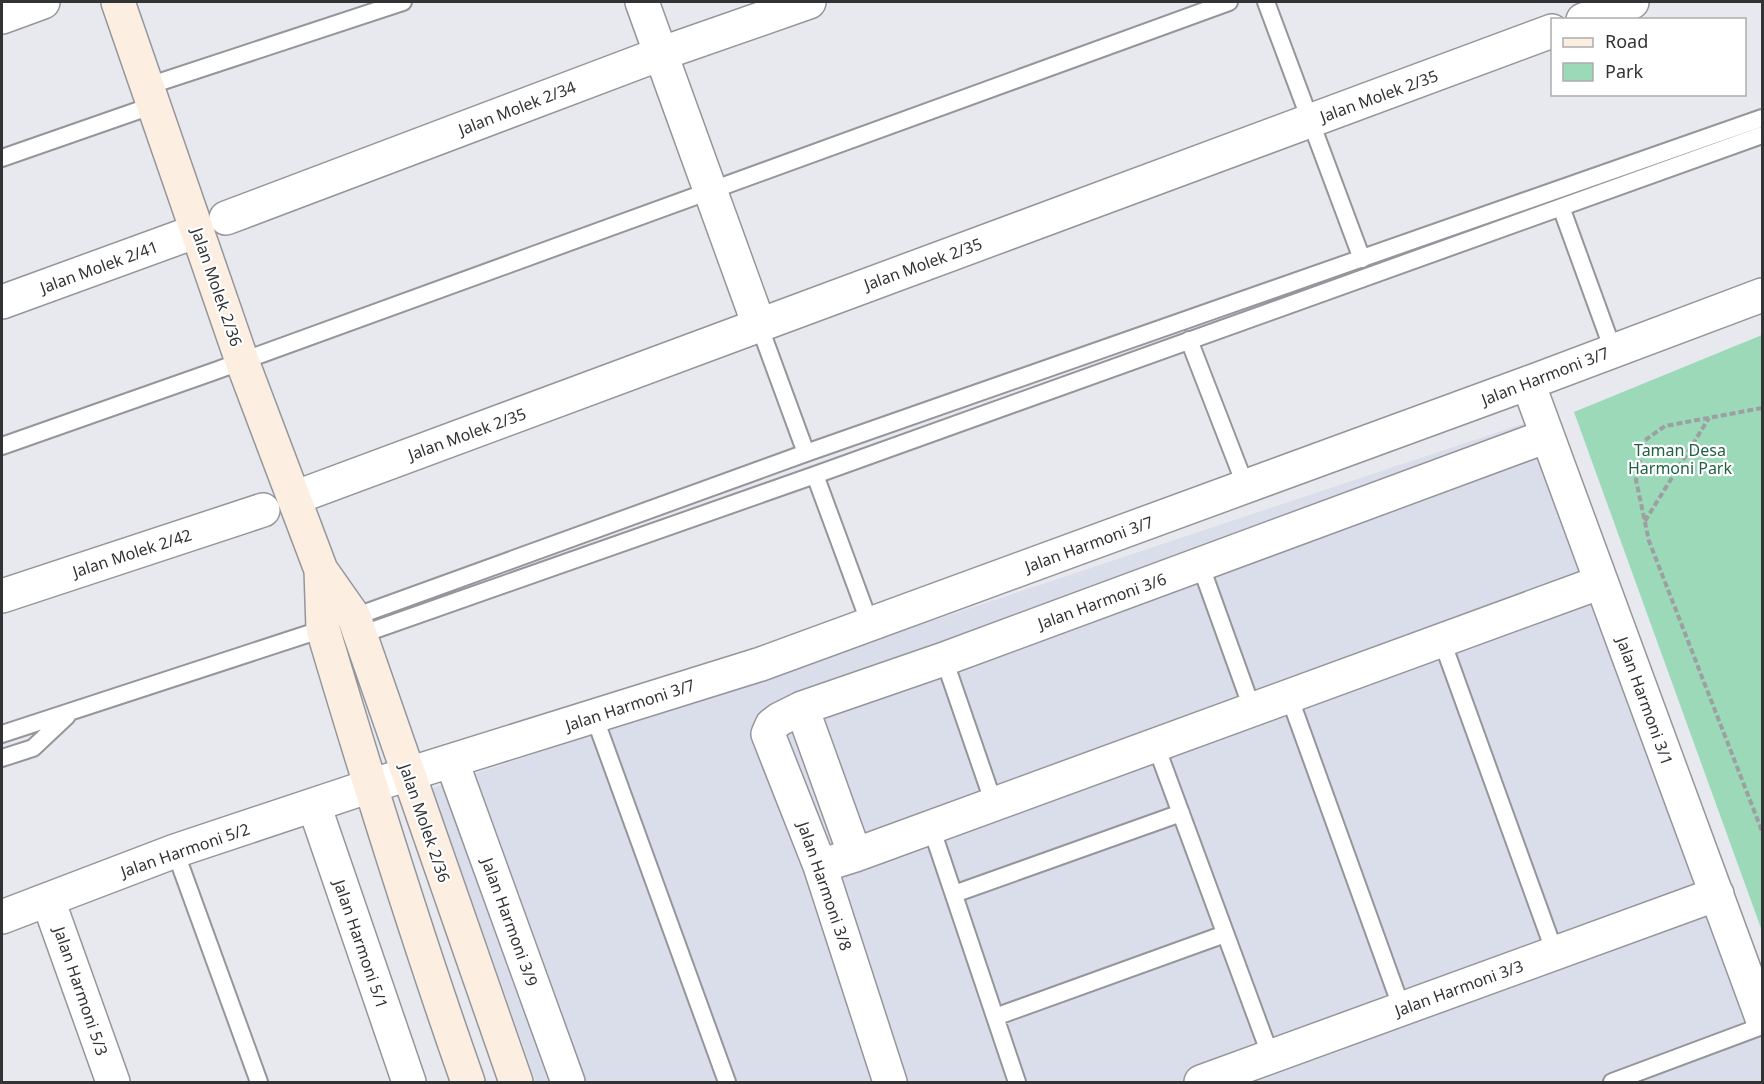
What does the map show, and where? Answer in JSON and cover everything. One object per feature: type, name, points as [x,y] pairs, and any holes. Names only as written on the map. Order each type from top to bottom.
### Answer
[{"type":"street","points":[[2,17],[43,2]]},
{"type":"street","name":"Jalan Molek 2/36","points":[[118,2],[242,361],[321,570],[357,626],[516,1083]]},
{"type":"street","points":[[642,2],[759,325]]},
{"type":"street","name":"Jalan Molek 2/34","points":[[226,218],[660,54],[809,2]]},
{"type":"street","points":[[1588,18],[1632,2]]},
{"type":"street","name":"Jalan Molek 2/35","points":[[294,498],[1551,31]]},
{"type":"street","name":"Jalan Molek 2/41","points":[[2,302],[197,231]]},
{"type":"street","name":"Jalan Harmoni 3/7","points":[[370,786],[761,664],[1762,295]]},
{"type":"street","name":"Jalan Harmoni 3/1","points":[[1528,383],[1762,1018]]},
{"type":"street","name":"Jalan Harmoni 3/6","points":[[802,708],[944,659],[1547,436]]},
{"type":"street","name":"Jalan Molek 2/42","points":[[2,596],[263,510]]},
{"type":"street","name":"Jalan Molek 2/36","points":[[321,570],[323,629],[423,956],[468,1083]]},
{"type":"street","points":[[820,866],[1253,711],[1601,582]]},
{"type":"street","points":[[802,708],[855,855]]},
{"type":"street","name":"Jalan Harmoni 3/8","points":[[802,708],[780,718],[772,725],[768,734],[820,866],[890,1083]]},
{"type":"street","name":"Jalan Harmoni 3/9","points":[[452,762],[567,1083]]},
{"type":"street","name":"Jalan Harmoni 5/2","points":[[2,917],[175,852],[370,786]]},
{"type":"street","name":"Jalan Harmoni 5/1","points":[[314,805],[409,1083]]},
{"type":"street","name":"Jalan Harmoni 3/3","points":[[1213,1080],[1717,894]]},
{"type":"street","name":"Jalan Harmoni 5/3","points":[[48,900],[113,1083]]},
{"type":"lane","points":[[2,159],[151,95],[403,2]]},
{"type":"lane","points":[[2,446],[1229,2]]},
{"type":"lane","points":[[1266,2],[1362,259]]},
{"type":"lane","points":[[357,626],[806,453],[1762,118]]},
{"type":"lane","points":[[357,626],[815,475],[1762,135]]},
{"type":"lane","points":[[1561,207],[1613,350]]},
{"type":"lane","points":[[759,325],[806,453]]},
{"type":"lane","points":[[1189,340],[1246,486]]},
{"type":"lane","points":[[815,475],[870,624]]},
{"type":"lane","points":[[1200,564],[1253,711]]},
{"type":"lane","points":[[2,735],[323,629]]},
{"type":"lane","points":[[1442,641],[1555,953]]},
{"type":"lane","points":[[944,659],[994,804]]},
{"type":"lane","points":[[1289,696],[1402,1009]]},
{"type":"lane","points":[[2,758],[33,748],[72,712]]},
{"type":"lane","points":[[594,716],[727,1083]]},
{"type":"lane","points":[[1156,746],[1271,1057]]},
{"type":"lane","points":[[954,894],[1181,813]]},
{"type":"lane","points":[[931,827],[1017,1083]]},
{"type":"lane","points":[[175,852],[259,1083]]},
{"type":"lane","points":[[995,1017],[1225,934]]},
{"type":"lane","points":[[1612,1083],[1762,1026]]},
{"type":"path","points":[[1762,408],[1665,426],[1644,441],[1636,480],[1649,541],[1762,831]]},
{"type":"path","points":[[1645,521],[1709,418]]},
{"type":"shaded area","points":[[1555,413],[1762,967],[1762,1082],[536,1082],[432,788]]},
{"type":"green space","name":"Taman Desa Harmoni Park","points":[[1762,335],[1762,931],[1574,412]]}]
